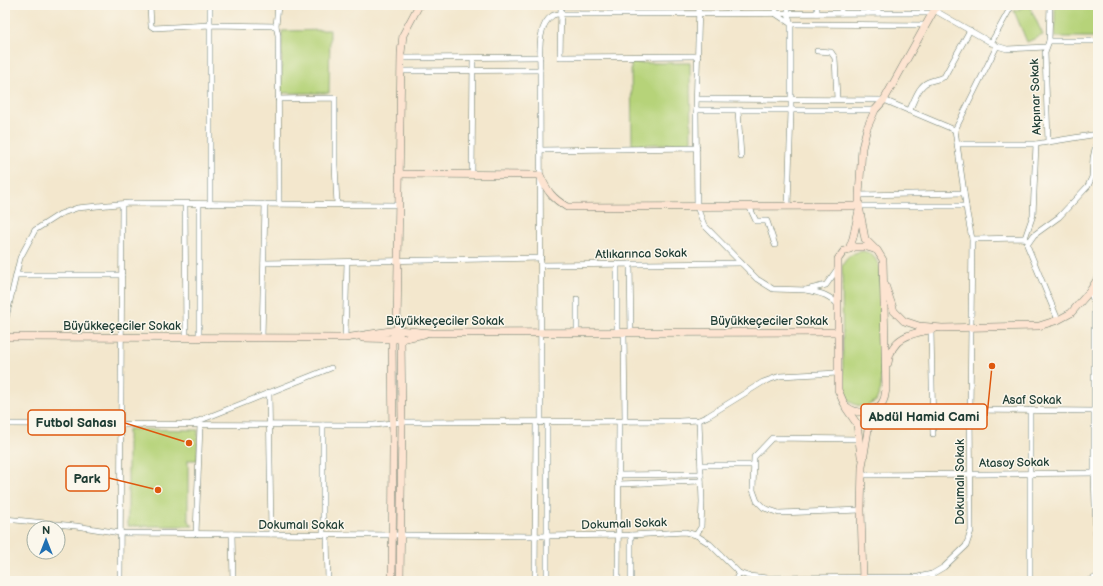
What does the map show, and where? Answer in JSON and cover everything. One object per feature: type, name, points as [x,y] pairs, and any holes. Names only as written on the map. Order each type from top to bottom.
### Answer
[{"type":"street","points":[[150,5],[151,26],[154,28],[210,25],[276,26]]},
{"type":"street","points":[[210,5],[210,204]]},
{"type":"street","points":[[278,5],[276,26],[278,36],[279,204]]},
{"type":"street","points":[[400,581],[402,422],[401,340],[397,330],[401,58],[403,35],[419,5]]},
{"type":"street","points":[[776,5],[776,14]]},
{"type":"street","points":[[788,5],[788,14],[791,24],[791,111],[788,206]]},
{"type":"street","points":[[817,5],[817,14]]},
{"type":"street","points":[[841,5],[841,14]]},
{"type":"street","points":[[868,5],[868,14]]},
{"type":"street","points":[[878,5],[878,14]]},
{"type":"street","points":[[992,43],[1012,5]]},
{"type":"street","name":"Akpınar Sokak","points":[[1048,142],[1045,52],[1049,41],[1050,5]]},
{"type":"street","points":[[698,56],[560,57],[561,6],[699,6],[699,14],[697,99],[696,110],[697,206],[704,225],[757,279],[773,288],[806,290],[823,294],[832,298],[838,306]]},
{"type":"street","points":[[862,467],[870,417],[884,400],[885,381],[883,260],[865,239],[859,206],[862,148],[867,128],[875,110],[884,100],[933,8]]},
{"type":"street","points":[[535,581],[542,333],[540,57],[541,38],[543,28],[547,20],[552,15],[561,14],[878,14],[933,8],[997,46],[1006,49],[1046,47]]},
{"type":"street","points":[[776,14],[791,24],[925,25]]},
{"type":"street","points":[[909,111],[918,93],[927,82],[944,77],[970,30]]},
{"type":"street","points":[[1049,41],[1098,41]]},
{"type":"street","points":[[697,99],[884,100],[955,130],[997,46]]},
{"type":"street","points":[[817,51],[830,52],[835,58],[837,99]]},
{"type":"street","points":[[401,58],[540,57]]},
{"type":"street","points":[[472,174],[473,58]]},
{"type":"street","points":[[401,70],[540,70]]},
{"type":"street","points":[[278,99],[335,98],[336,204]]},
{"type":"street","points":[[696,110],[875,110]]},
{"type":"street","points":[[738,110],[741,157]]},
{"type":"street","name":"Dokumalı Sokak","points":[[5,519],[76,526],[120,533],[547,536],[631,535],[685,532],[696,535],[710,544],[739,573],[748,576],[768,578],[863,579],[918,577],[932,574],[944,567],[966,546],[971,531],[970,410],[972,239],[955,130]]},
{"type":"street","points":[[958,144],[1036,144],[1098,134],[1092,177],[1088,186],[1059,217],[1034,235],[1027,245]]},
{"type":"street","points":[[1036,144],[1033,215],[1025,238],[1058,320]]},
{"type":"street","points":[[540,150],[697,148]]},
{"type":"street","points":[[399,174],[540,175]]},
{"type":"street","points":[[540,175],[546,189],[556,200],[567,207],[966,206]]},
{"type":"street","points":[[859,195],[964,193]]},
{"type":"street","points":[[5,322],[20,258],[35,230],[60,214],[77,208],[122,204],[399,205]]},
{"type":"street","points":[[120,581],[122,204]]},
{"type":"street","points":[[185,204],[186,337]]},
{"type":"street","points":[[199,204],[199,337]]},
{"type":"street","points":[[262,338],[266,204]]},
{"type":"street","points":[[749,206],[756,221],[767,220],[775,245]]},
{"type":"street","points":[[849,249],[853,238],[859,206]]},
{"type":"street","points":[[972,239],[1025,238]]},
{"type":"street","points":[[863,579],[861,510],[862,467],[859,439],[857,424],[845,406],[838,390],[838,259],[844,251],[855,247],[867,247],[876,250]]},
{"type":"street","points":[[264,263],[541,258]]},
{"type":"street","points":[[346,262],[345,338],[401,340],[432,333]]},
{"type":"street","name":"Atlıkarınca Sokak","points":[[541,265],[741,263]]},
{"type":"street","points":[[617,264],[624,332],[625,422]]},
{"type":"street","points":[[624,332],[630,264]]},
{"type":"street","points":[[806,290],[826,285],[838,268]]},
{"type":"street","points":[[16,276],[122,275]]},
{"type":"street","points":[[883,279],[894,311],[904,321],[919,326],[942,328],[1039,326],[1058,320],[1071,313],[1090,291],[1098,278]]},
{"type":"street","points":[[1090,291],[1098,286]]},
{"type":"street","points":[[1090,291],[1094,302],[1096,372],[1094,411],[1096,538],[1098,544]]},
{"type":"street","points":[[577,299],[577,333]]},
{"type":"street","points":[[885,381],[888,358],[893,347],[905,336],[942,328]]},
{"type":"street","points":[[392,581],[392,340],[397,330]]},
{"type":"street","name":"Büyükkeçeciler Sokak","points":[[5,337],[345,338],[397,330],[432,333],[838,332]]},
{"type":"street","points":[[931,330],[933,434]]},
{"type":"street","points":[[189,425],[331,368]]},
{"type":"street","points":[[5,424],[374,425],[402,422],[539,423],[699,420],[763,382],[780,376],[838,373]]},
{"type":"street","points":[[269,392],[271,534]]},
{"type":"street","points":[[845,406],[855,412],[863,412],[872,411],[879,406]]},
{"type":"street","name":"Asaf Sokak","points":[[970,410],[1094,411]]},
{"type":"street","points":[[1030,410],[1030,581]]},
{"type":"street","points":[[696,535],[701,527],[702,482],[699,420]]},
{"type":"street","points":[[547,422],[547,581]]},
{"type":"street","points":[[618,422],[618,581]]},
{"type":"street","points":[[196,534],[200,425]]},
{"type":"street","points":[[323,425],[325,535],[328,581]]},
{"type":"street","points":[[859,439],[772,438],[754,456],[753,490],[757,501],[764,508],[779,513],[861,510]]},
{"type":"street","points":[[701,465],[753,465]]},
{"type":"street","name":"Atasoy Sokak","points":[[862,475],[1096,473]]},
{"type":"street","points":[[618,475],[701,474]]},
{"type":"street","points":[[618,484],[702,482]]},
{"type":"street","points":[[232,534],[233,581]]},
{"type":"street","points":[[631,535],[631,581]]},
{"type":"street","points":[[734,581],[739,573]]},
{"type":"street","points":[[932,574],[932,581]]},
{"type":"street","points":[[1089,581],[1098,576]]},
{"type":"green space","points":[[1029,5],[1043,35],[1027,42],[1014,11]]},
{"type":"green space","points":[[1055,5],[1098,5],[1098,37],[1055,37]]},
{"type":"green space","points":[[330,30],[329,93],[281,93],[282,31]]},
{"type":"green space","points":[[631,63],[690,63],[691,143],[632,145]]},
{"type":"green space","points":[[863,251],[874,257],[880,268],[881,389],[876,401],[865,407],[850,402],[843,388],[842,266],[846,260],[856,252]]},
{"type":"green space","points":[[128,429],[198,430],[197,460],[188,460],[188,520],[193,526],[128,526]]},
{"type":"place","name":"Abdül Hamid Cami","points":[[992,366]]},
{"type":"place","name":"Futbol Sahası","points":[[189,443]]},
{"type":"place","name":"Park","points":[[158,490]]}]
